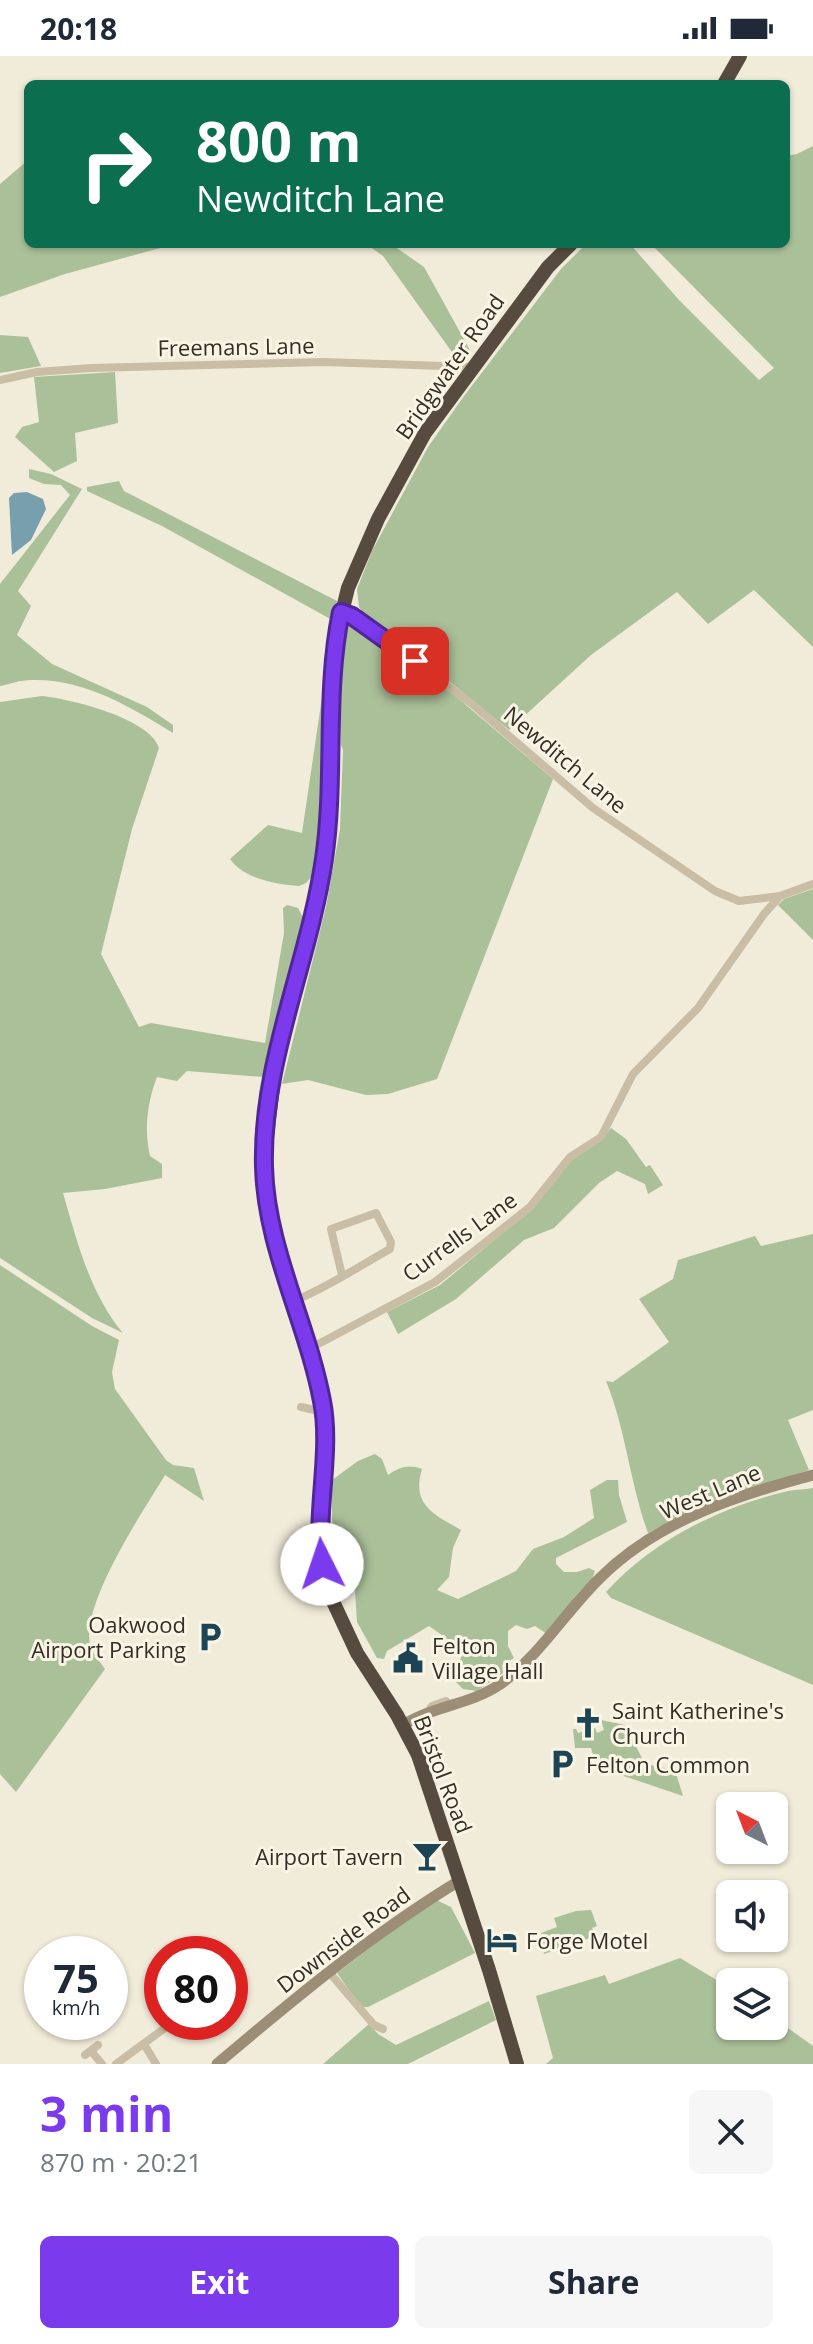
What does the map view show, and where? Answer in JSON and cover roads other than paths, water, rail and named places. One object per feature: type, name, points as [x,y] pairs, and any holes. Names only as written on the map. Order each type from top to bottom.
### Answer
[{"type":"highway","points":[[726,80],[740,56]]},
{"type":"highway","name":"Bridgwater Road","points":[[341,612],[355,566],[425,433],[548,267],[567,248]]},
{"type":"highway","name":"Bristol Road","points":[[341,612],[335,641],[331,790],[324,862],[311,929],[280,1046],[264,1155],[269,1219],[309,1349],[324,1412],[318,1536],[330,1595],[357,1653],[403,1725],[418,1755],[517,2064]]},
{"type":"street","name":"Freemans Lane","points":[[0,380],[37,372],[91,368],[324,362],[473,367]]},
{"type":"street","name":"Newditch Lane","points":[[341,612],[352,616],[472,704],[593,808],[688,875],[739,901],[780,896],[813,884]]},
{"type":"street","name":"Currells Lane","points":[[309,1349],[435,1282],[530,1207],[570,1157],[601,1137],[633,1074],[698,1008],[780,896]]},
{"type":"street","points":[[293,1301],[326,1288],[342,1275],[390,1249],[391,1242],[376,1213],[331,1229],[342,1275]]},
{"type":"street","points":[[301,1407],[324,1412]]},
{"type":"street","name":"West Lane","points":[[403,1725],[428,1712],[480,1696],[513,1673],[601,1577],[618,1561],[659,1533],[713,1507],[813,1475]]},
{"type":"street","name":"Downside Road","points":[[217,2064],[328,1971],[392,1924],[459,1881]]},
{"type":"street","points":[[328,1971],[374,2025],[383,2029]]},
{"type":"street","points":[[116,2064],[149,2040]]},
{"type":"street","points":[[144,2044],[156,2064]]},
{"type":"street","points":[[91,2050],[102,2064]]},
{"type":"water","points":[[27,492],[43,499],[46,509],[31,540],[12,555],[9,498],[14,493]]},
{"type":"place","name":"Oakwood Airport Parking","points":[[210,1637]]},
{"type":"place","name":"Felton Village Hall","points":[[408,1658]]},
{"type":"place","name":"Saint Katherine's Church","points":[[588,1723]]},
{"type":"place","name":"Felton Common","points":[[562,1764]]},
{"type":"place","name":"Airport Tavern","points":[[427,1856]]},
{"type":"place","name":"Forge Motel","points":[[502,1940]]}]
